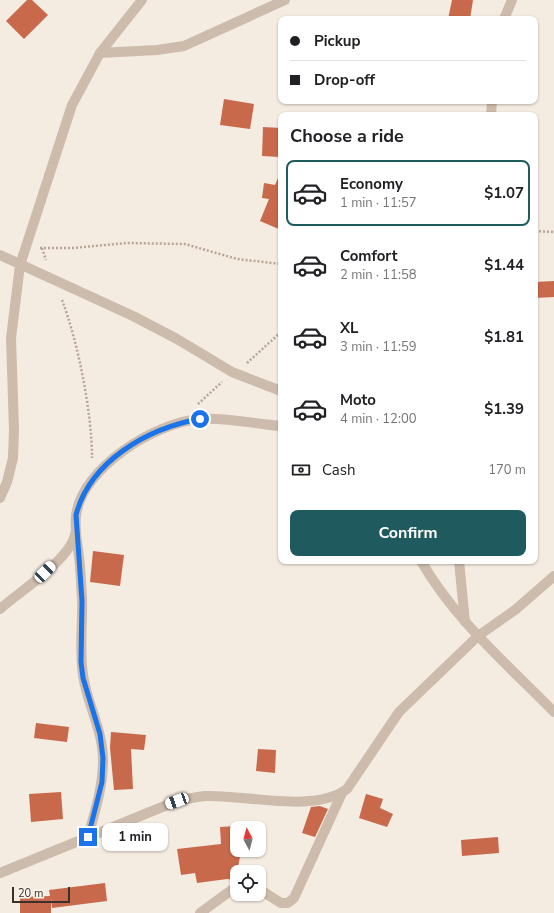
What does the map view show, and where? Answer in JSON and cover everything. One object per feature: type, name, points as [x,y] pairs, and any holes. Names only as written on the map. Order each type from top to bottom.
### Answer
[{"type":"street","points":[[0,498],[7,482],[13,458],[14,422],[11,338],[20,265],[72,105],[100,53],[142,0]]},
{"type":"street","points":[[100,53],[157,50],[184,46],[285,0]]},
{"type":"street","points":[[505,16],[512,0]]},
{"type":"street","points":[[0,255],[54,281],[134,316],[177,339],[232,372],[278,390]]},
{"type":"street","points":[[88,837],[102,782],[103,758],[96,719],[83,678],[81,662],[80,568],[76,531],[78,504],[88,486],[98,473],[131,446],[155,431],[181,422],[200,419],[220,419],[278,426]]},
{"type":"street","points":[[0,609],[37,580],[68,549],[74,541],[76,531]]},
{"type":"street","points":[[423,564],[448,602],[465,622],[554,712]]},
{"type":"street","points":[[459,564],[465,622]]},
{"type":"street","points":[[0,873],[155,809],[184,800],[205,796],[276,802],[334,796],[342,793],[347,789],[399,712],[478,636],[515,610],[554,576]]},
{"type":"street","points":[[266,893],[289,908],[342,793]]},
{"type":"street","points":[[200,913],[230,891]]},
{"type":"path","points":[[538,231],[554,232]]},
{"type":"path","points":[[26,248],[73,248],[127,242],[185,244],[237,259],[278,264]]},
{"type":"path","points":[[42,248],[68,318],[80,366],[92,442],[92,461]]},
{"type":"path","points":[[181,422],[232,372],[253,359],[278,335]]},
{"type":"building","points":[[27,0],[32,0],[48,15],[24,39],[6,21]]},
{"type":"building","points":[[452,0],[473,0],[470,16],[449,16]]},
{"type":"building","points":[[224,99],[254,104],[250,129],[220,125]]},
{"type":"building","points":[[263,127],[278,128],[278,157],[262,156]]},
{"type":"building","points":[[278,178],[278,229],[260,221],[269,199],[262,198],[264,183],[275,185]]},
{"type":"building","points":[[554,281],[554,297],[538,298],[538,282]]},
{"type":"building","points":[[93,551],[124,555],[120,586],[90,582]]},
{"type":"building","points":[[36,723],[69,727],[67,742],[34,738]]},
{"type":"building","points":[[111,732],[146,735],[144,750],[131,749],[133,789],[114,790],[110,748]]},
{"type":"building","points":[[258,749],[276,750],[275,773],[256,771]]},
{"type":"building","points":[[61,792],[63,819],[31,822],[29,794]]},
{"type":"building","points":[[366,794],[383,799],[380,808],[393,814],[387,827],[359,818]]},
{"type":"building","points":[[320,806],[328,809],[315,837],[302,833],[311,807]]},
{"type":"building","points":[[230,826],[230,857],[240,857],[238,865],[230,865],[230,879],[197,883],[195,873],[181,875],[177,849],[221,844],[220,827]]},
{"type":"building","points":[[498,837],[499,853],[462,856],[461,840]]},
{"type":"building","points":[[105,883],[107,901],[52,908],[51,898],[51,913],[20,913],[20,897],[50,896],[49,890]]},
{"type":"route","points":[[88,837],[102,782],[103,758],[100,734],[88,697],[81,662],[82,601],[76,531],[78,504],[88,486],[98,473],[131,446],[155,431],[181,422],[200,419]]}]
